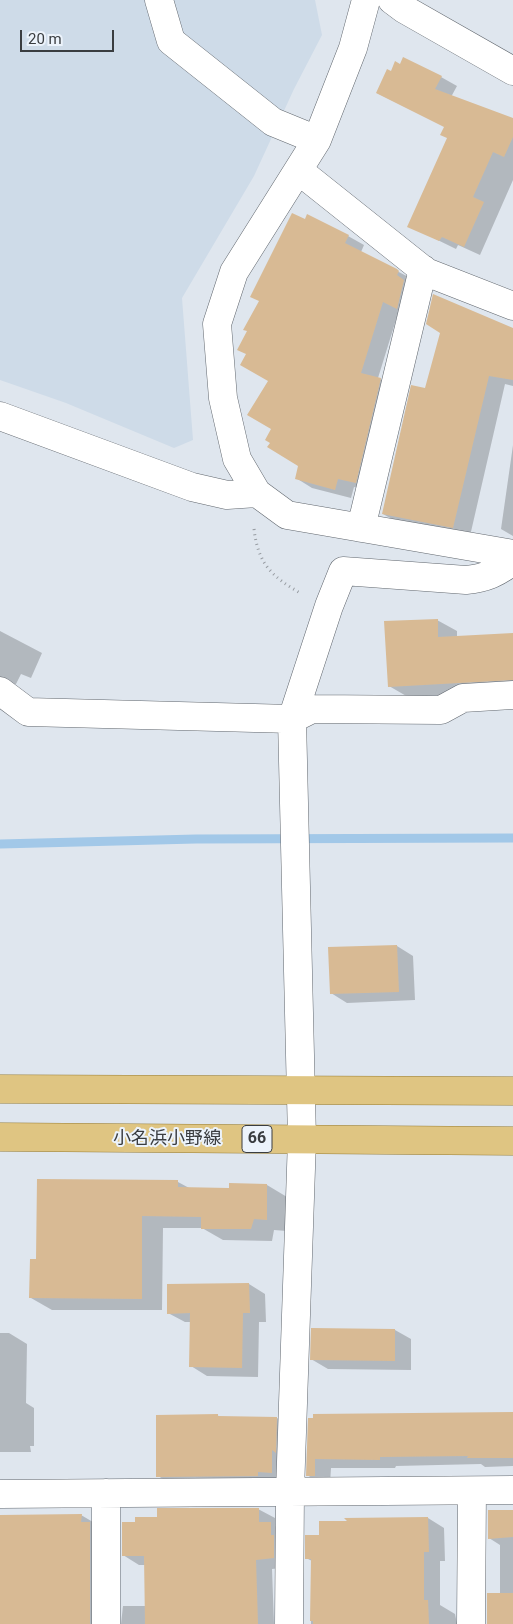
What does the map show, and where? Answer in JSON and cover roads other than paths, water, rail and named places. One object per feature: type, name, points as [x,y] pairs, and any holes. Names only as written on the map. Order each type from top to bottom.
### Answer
[{"type":"main road","points":[[0,1089],[513,1091]]},
{"type":"main road","name":"小名浜小野線","points":[[0,1138],[513,1141]]},
{"type":"street","points":[[159,0],[171,41],[273,122],[317,140]]},
{"type":"street","points":[[366,0],[353,48],[317,140],[234,272],[217,324],[223,398],[237,459],[259,495],[287,515],[513,554]]},
{"type":"street","points":[[392,0],[404,9],[513,71]]},
{"type":"street","points":[[298,170],[422,269],[513,306]]},
{"type":"street","points":[[361,528],[422,269]]},
{"type":"street","points":[[0,416],[192,487],[226,496],[259,495]]},
{"type":"street","points":[[289,1624],[290,1491],[302,1140],[292,719],[329,606],[343,571],[466,580],[490,576],[513,560]]},
{"type":"street","points":[[0,691],[28,712],[292,719],[312,709],[440,710],[463,698],[513,695]]},
{"type":"street","points":[[0,1494],[513,1490]]},
{"type":"street","points":[[471,1624],[472,1491]]},
{"type":"street","points":[[106,1493],[106,1624]]},
{"type":"waterway","points":[[0,844],[196,839],[513,838]]}]
